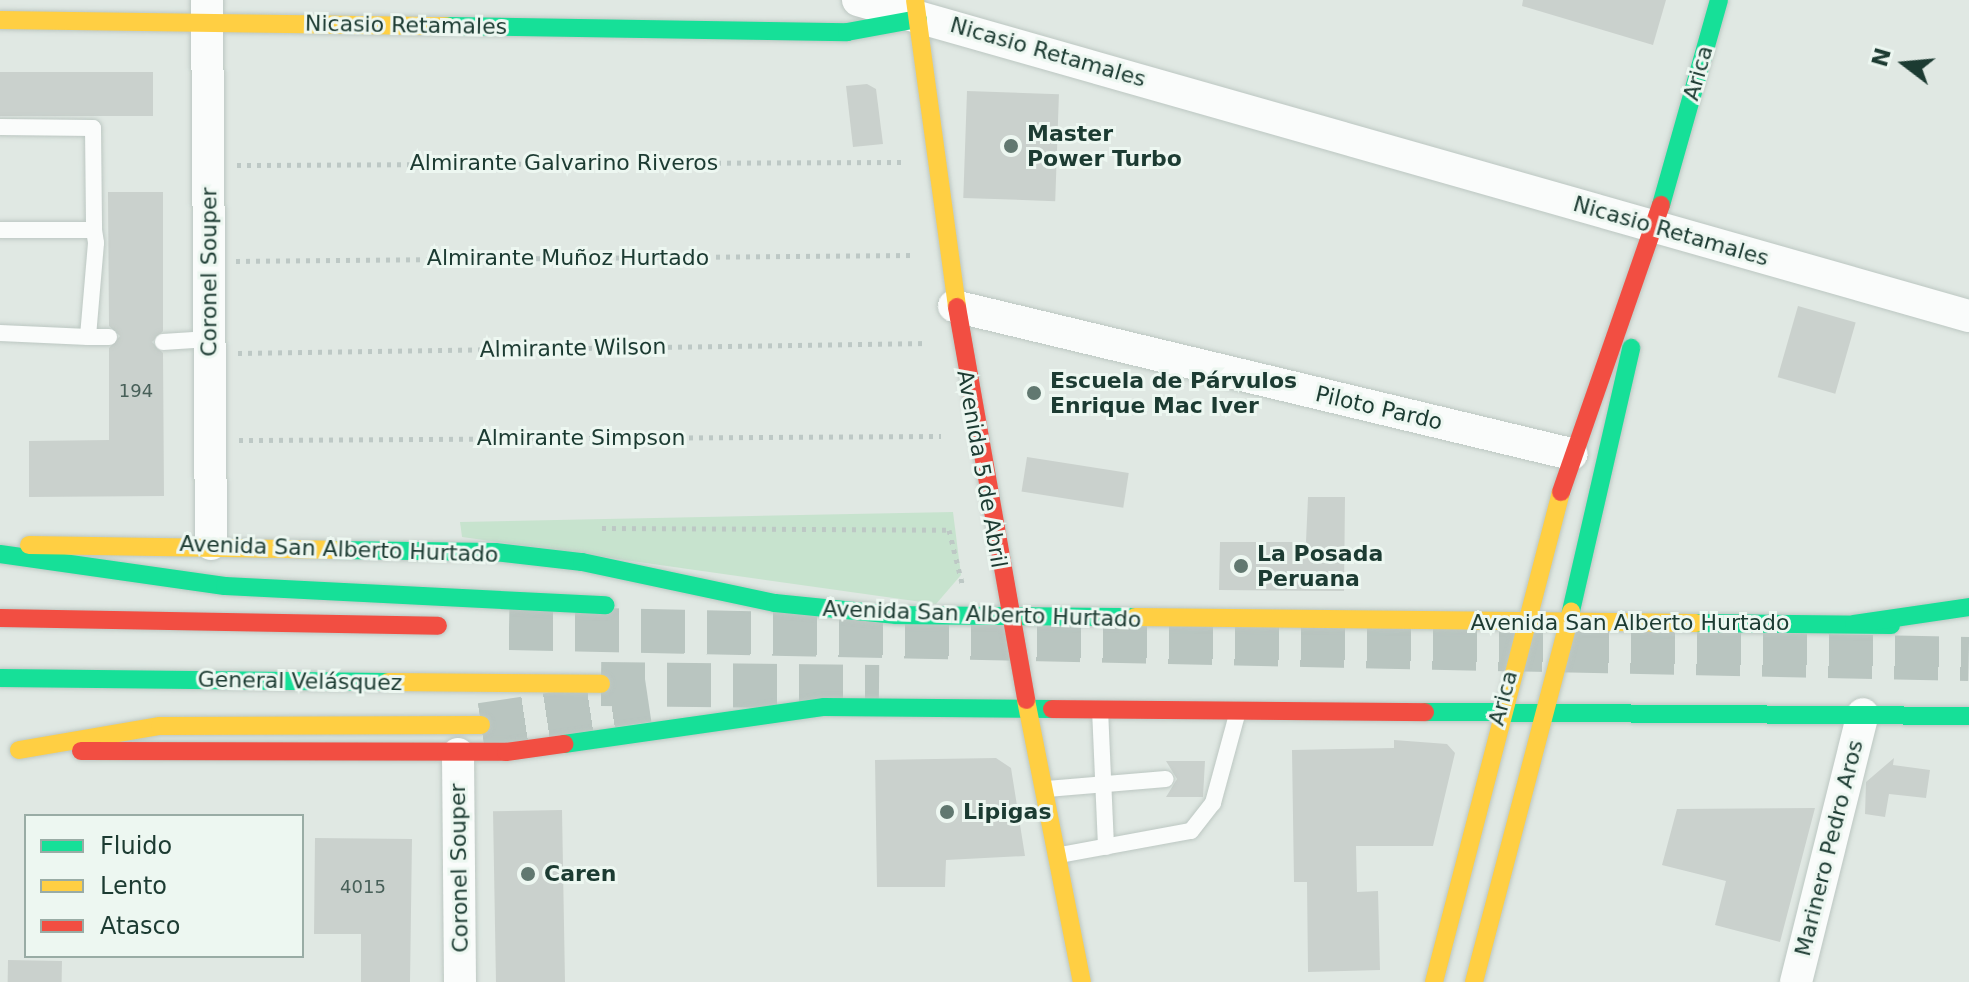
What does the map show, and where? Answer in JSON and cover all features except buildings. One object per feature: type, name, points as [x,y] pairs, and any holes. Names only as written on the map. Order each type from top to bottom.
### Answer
[{"type":"main road","name":"Arica","points":[[1434,982],[1498,714],[1571,454],[1639,284],[1719,0]]},
{"type":"main road","name":"Nicasio Retamales","points":[[0,20],[207,11],[775,23],[865,30],[916,9]]},
{"type":"main road","name":"Avenida 5 de Abril","points":[[916,9],[954,306],[1010,619],[1082,982]]},
{"type":"main road","name":"Arica","points":[[1474,982],[1565,623],[1614,447],[1639,284]]},
{"type":"main road","name":"Avenida San Alberto Hurtado","points":[[0,547],[211,544],[495,552],[823,610],[1010,619],[1969,626]]},
{"type":"main road","points":[[0,554],[239,587],[606,605]]},
{"type":"main road","points":[[1854,624],[1969,607]]},
{"type":"main road","points":[[0,618],[461,627]]},
{"type":"main road","name":"General Velásquez","points":[[0,678],[601,684]]},
{"type":"main road","points":[[9,750],[458,754],[561,746],[772,709],[1029,706],[1498,714],[1969,716]]},
{"type":"main road","points":[[9,750],[160,726],[481,725]]},
{"type":"street","points":[[858,0],[916,9]]},
{"type":"street","name":"Nicasio Retamales","points":[[916,9],[1969,316]]},
{"type":"street","name":"Coronel Souper","points":[[207,11],[220,346],[211,544]]},
{"type":"street","name":"Piloto Pardo","points":[[954,306],[1571,454]]},
{"type":"street","name":"Marinero Pedro Aros","points":[[1796,982],[1863,714]]},
{"type":"street","name":"Coronel Souper","points":[[458,754],[460,982]]},
{"type":"lane","points":[[0,127],[93,128],[94,230],[88,337]]},
{"type":"lane","points":[[0,230],[94,230]]},
{"type":"lane","points":[[0,333],[109,337]]},
{"type":"lane","points":[[163,342],[220,346]]},
{"type":"lane","points":[[1100,707],[1100,785],[1106,847]]},
{"type":"lane","points":[[1058,855],[1191,831],[1213,803],[1212,773],[1238,710]]},
{"type":"lane","points":[[1045,789],[1166,779]]},
{"type":"path","name":"Almirante Galvarino Riveros","points":[[231,165],[896,162]]},
{"type":"path","name":"Almirante Muñoz Hurtado","points":[[231,261],[904,255]]},
{"type":"path","name":"Almirante Wilson","points":[[220,346],[915,343]]},
{"type":"path","name":"Almirante Simpson","points":[[233,440],[930,436]]},
{"type":"path","points":[[598,528],[949,530],[962,584]]},
{"type":"green space","points":[[953,512],[961,575],[936,604],[462,537],[460,522]]},
{"type":"tunnel","points":[[509,628],[1969,659]]},
{"type":"tunnel","points":[[601,684],[879,687]]},
{"type":"tunnel","points":[[481,725],[648,700]]},
{"type":"traffic: fast","points":[[1661,205],[1719,0]]},
{"type":"traffic: fast","points":[[447,26],[847,32],[918,19]]},
{"type":"traffic: fast","points":[[1571,611],[1631,348]]},
{"type":"traffic: fast","points":[[334,550],[495,552],[582,562],[775,603],[896,615],[1135,617]]},
{"type":"traffic: fast","points":[[0,554],[225,586],[606,605]]},
{"type":"traffic: fast","points":[[1854,624],[1969,607]]},
{"type":"traffic: fast","points":[[1696,623],[1891,625]]},
{"type":"traffic: fast","points":[[0,678],[388,682]]},
{"type":"traffic: fast","points":[[564,744],[824,707],[1052,709]]},
{"type":"traffic: fast","points":[[1425,712],[1969,716]]},
{"type":"traffic: slow","points":[[915,0],[957,307]]},
{"type":"traffic: slow","points":[[0,20],[447,26]]},
{"type":"traffic: slow","points":[[1434,982],[1561,492]]},
{"type":"traffic: slow","points":[[29,545],[334,550]]},
{"type":"traffic: slow","points":[[1474,982],[1571,611]]},
{"type":"traffic: slow","points":[[1135,617],[1696,623]]},
{"type":"traffic: slow","points":[[388,682],[601,684]]},
{"type":"traffic: slow","points":[[1026,700],[1082,982]]},
{"type":"traffic: slow","points":[[19,750],[160,726],[481,725]]},
{"type":"traffic: jam","points":[[1561,492],[1661,205]]},
{"type":"traffic: jam","points":[[957,307],[1026,700]]},
{"type":"traffic: jam","points":[[0,618],[438,626]]},
{"type":"traffic: jam","points":[[1052,709],[1425,712]]},
{"type":"traffic: jam","points":[[81,751],[506,752],[564,744]]},
{"type":"place","name":"Master Power Turbo","points":[[1011,146]]},
{"type":"place","name":"Escuela de Párvulos Enrique Mac Iver","points":[[1034,393]]},
{"type":"place","name":"La Posada Peruana","points":[[1241,566]]},
{"type":"place","name":"Lipigas","points":[[947,812]]},
{"type":"place","name":"Caren","points":[[528,874]]}]
